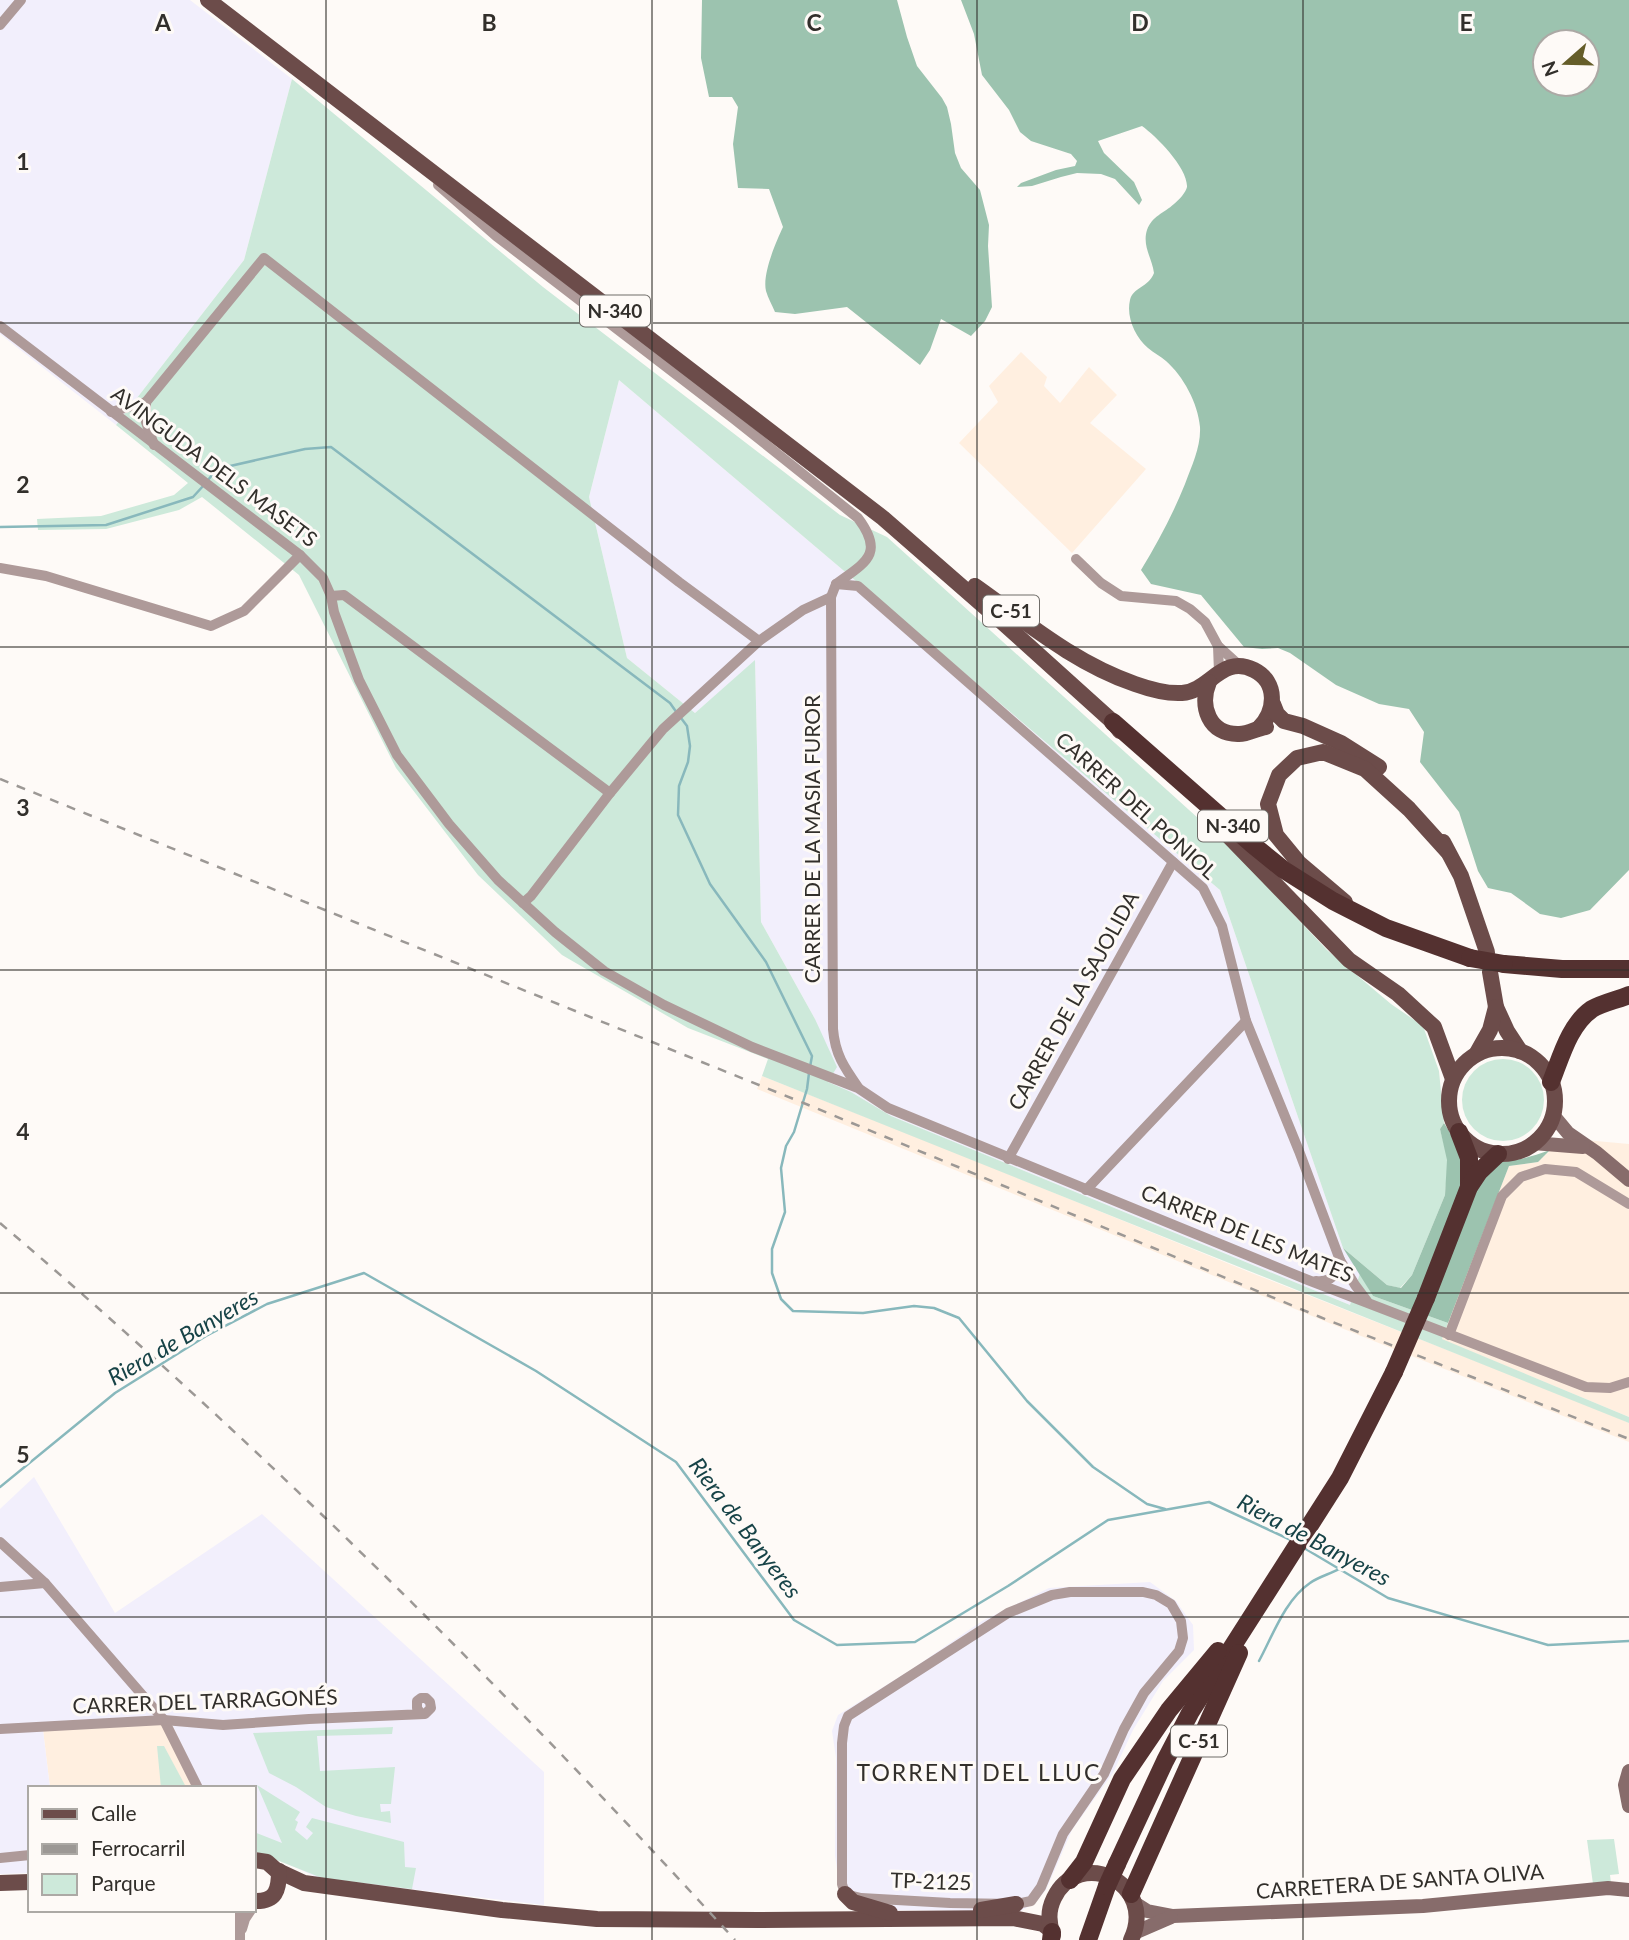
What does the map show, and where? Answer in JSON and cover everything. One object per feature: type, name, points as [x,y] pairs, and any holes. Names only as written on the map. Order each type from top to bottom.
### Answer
[{"type":"highway","name":"N-340","points":[[1114,722],[1284,870],[1362,917],[1386,928],[1478,955],[1497,968],[1629,969]]},
{"type":"highway","points":[[1551,1082],[1564,1047],[1577,1023],[1593,1009],[1629,995]]},
{"type":"highway","name":"C-51","points":[[1459,1132],[1469,1158],[1469,1187]]},
{"type":"highway","name":"C-51","points":[[1088,1940],[1107,1886],[1190,1713],[1340,1478],[1394,1372],[1469,1187],[1479,1172],[1499,1154]]},
{"type":"highway","points":[[1070,1880],[1084,1862],[1122,1779],[1169,1710],[1269,1589]]},
{"type":"highway","name":"C-51","points":[[1133,1899],[1211,1712],[1269,1589]]},
{"type":"main road","name":"N-340","points":[[208,0],[872,510],[1114,722]]},
{"type":"main road","name":"C-51","points":[[936,564],[961,575],[1049,640],[1110,675],[1165,692],[1182,693],[1196,690],[1214,677]]},
{"type":"main road","points":[[1259,728],[1273,704],[1268,682],[1251,668],[1240,666],[1229,667],[1214,677],[1205,693],[1204,705],[1215,725],[1236,735],[1259,728],[1282,727],[1339,749],[1369,767],[1400,792],[1423,817],[1432,832]]},
{"type":"main road","points":[[1273,704],[1284,721],[1342,743],[1379,768],[1408,793],[1431,820],[1461,876],[1478,955]]},
{"type":"main road","points":[[1114,722],[1135,750],[1216,823],[1349,960],[1398,994],[1434,1027],[1453,1079]]},
{"type":"main road","points":[[1362,917],[1299,863],[1276,835],[1268,804],[1279,775],[1297,758],[1323,752],[1365,769],[1432,832],[1447,850]]},
{"type":"main road","points":[[1477,1053],[1498,1048],[1520,1051],[1539,1063],[1551,1082],[1555,1102],[1553,1115],[1543,1133],[1533,1143],[1517,1152],[1499,1154],[1477,1147],[1459,1132],[1450,1111],[1449,1095],[1453,1079],[1461,1067],[1477,1053],[1490,1030],[1496,1007],[1497,968]]},
{"type":"main road","points":[[1496,1007],[1520,1051]]},
{"type":"main road","name":"TP-2125","points":[[256,1859],[268,1862],[279,1871],[304,1883],[502,1910],[597,1919],[926,1919]]},
{"type":"main road","points":[[259,1903],[279,1885],[279,1871]]},
{"type":"main road","points":[[845,1894],[853,1902],[867,1908],[926,1919],[1014,1911],[1034,1912],[1070,1880],[1082,1874],[1096,1873],[1110,1876],[1122,1883],[1133,1899],[1138,1919],[1133,1937]]},
{"type":"main road","points":[[0,1883],[28,1882]]},
{"type":"main road","name":"TP-2125","points":[[259,1903],[304,1883]]},
{"type":"main road","points":[[1052,1936],[1049,1912],[1055,1895]]},
{"type":"main road","points":[[1014,1911],[1043,1924],[1052,1936]]},
{"type":"street","points":[[0,25],[21,0]]},
{"type":"street","points":[[290,63],[312,86],[429,177],[496,236],[858,518],[868,531],[872,543],[871,552],[864,564],[836,584]]},
{"type":"street","points":[[111,412],[146,402],[264,258],[679,582],[759,641]]},
{"type":"street","name":"AVINGUDA DELS MASETS","points":[[0,327],[300,555],[323,578],[359,680],[397,755],[449,824],[498,880],[555,932],[604,971],[663,1005],[752,1047],[858,1088]]},
{"type":"street","points":[[146,402],[146,422],[154,445]]},
{"type":"street","points":[[128,408],[130,427],[146,422]]},
{"type":"street","points":[[0,568],[80,585],[211,626],[244,611],[300,555]]},
{"type":"street","points":[[1076,559],[1101,583],[1121,596],[1177,601],[1205,622],[1218,646],[1240,666]]},
{"type":"street","name":"CARRER DE LA MASIA FUROR","points":[[836,584],[831,597],[833,1029],[834,1046],[858,1088]]},
{"type":"street","name":"CARRER DEL PONIOL","points":[[836,584],[858,586],[1203,888],[1222,926],[1246,1021],[1340,1260],[1368,1303]]},
{"type":"street","points":[[331,596],[344,595],[610,793]]},
{"type":"street","points":[[523,903],[663,729],[759,641],[803,610],[831,597]]},
{"type":"street","points":[[1214,677],[1218,646]]},
{"type":"street","name":"CARRER DE LA SAJOLIDA","points":[[1009,1159],[1173,862]]},
{"type":"street","points":[[1086,1190],[1246,1021]]},
{"type":"street","name":"CARRER DE LES MATES","points":[[858,1088],[888,1108],[1009,1159],[1449,1335],[1586,1387],[1610,1388],[1629,1382]]},
{"type":"street","points":[[1553,1115],[1568,1133],[1629,1180]]},
{"type":"street","points":[[1533,1143],[1588,1148]]},
{"type":"street","points":[[1449,1335],[1502,1196],[1521,1177],[1545,1169],[1576,1172],[1629,1204]]},
{"type":"street","points":[[1308,1280],[1329,1280],[1337,1273],[1340,1260]]},
{"type":"street","name":"CARRER DEL PONIOL","points":[[1340,1260],[1340,1292]]},
{"type":"street","points":[[0,1542],[45,1583],[164,1720],[197,1786]]},
{"type":"street","points":[[0,1587],[45,1583]]},
{"type":"street","points":[[845,1894],[842,1884],[842,1743],[848,1716],[1008,1613],[1052,1595],[1102,1591],[1156,1595],[1171,1604],[1181,1621],[1183,1638],[1179,1651],[1144,1693],[1104,1774],[1063,1834],[1041,1887],[1031,1900],[1014,1911]]},
{"type":"street","name":"CARRER DEL TARRAGONÉS","points":[[0,1729],[164,1720],[223,1725],[415,1713]]},
{"type":"street","points":[[1629,1771],[1625,1785],[1629,1806]]},
{"type":"street","points":[[0,1858],[28,1855]]},
{"type":"street","name":"CARRETERA DE SANTA OLIVA","points":[[1172,1916],[1423,1906],[1608,1888],[1629,1889]]},
{"type":"street","name":"TP-2125","points":[[845,1894],[861,1898],[1014,1911]]},
{"type":"street","points":[[1133,1899],[1147,1911],[1172,1916]]},
{"type":"street","points":[[240,1912],[240,1938]]},
{"type":"street","points":[[240,1938],[245,1919],[251,1912]]},
{"type":"street","points":[[1133,1937],[1172,1916]]},
{"type":"shaded area","points":[[0,0],[190,0],[292,79],[244,260],[116,425],[0,334]]},
{"type":"shaded area","points":[[1021,352],[1047,377],[1044,386],[1060,403],[1089,367],[1117,395],[1090,423],[1146,469],[1072,553],[959,443],[998,402],[989,386]]},
{"type":"shaded area","points":[[619,380],[1220,890],[1343,1248],[1360,1273],[1350,1305],[891,1116],[851,1092],[827,1082],[815,1019],[761,922],[755,661],[695,713],[627,658],[589,497]]},
{"type":"shaded area","points":[[762,1076],[1602,1411],[1629,1423],[1629,1442],[1356,1334],[757,1089]]},
{"type":"shaded area","points":[[1563,1138],[1629,1144],[1629,1417],[1441,1339],[1509,1166],[1538,1162]]},
{"type":"shaded area","points":[[34,1477],[115,1613],[262,1514],[544,1772],[544,1905],[318,1878],[256,1849],[256,1786],[201,1786],[170,1720],[43,1730],[50,1786],[28,1786],[28,1873],[0,1874],[0,1509]]},
{"type":"shaded area","points":[[1150,1582],[1176,1601],[1193,1625],[1194,1650],[1163,1681],[1133,1730],[1113,1773],[1072,1830],[1046,1890],[1036,1902],[1021,1911],[861,1910],[840,1891],[835,1855],[836,1758],[832,1731],[838,1715],[982,1621],[1049,1588]]},
{"type":"shaded area","points":[[170,1720],[201,1786],[50,1786],[43,1730]]},
{"type":"green space","points":[[702,0],[897,0],[917,66],[947,107],[955,153],[961,168],[980,190],[989,225],[992,307],[985,321],[971,336],[941,319],[930,350],[920,365],[847,307],[795,314],[775,312],[765,284],[770,258],[783,227],[769,189],[738,188],[733,144],[738,107],[732,97],[709,97],[701,58]]},
{"type":"green space","points":[[961,0],[1629,0],[1629,870],[1590,910],[1561,918],[1540,914],[1511,893],[1488,888],[1478,871],[1459,812],[1420,762],[1424,732],[1409,709],[1379,704],[1336,685],[1290,653],[1278,648],[1244,647],[1201,595],[1151,584],[1141,570],[1180,495],[1196,456],[1200,427],[1193,400],[1184,382],[1164,359],[1139,338],[1133,326],[1129,306],[1132,296],[1154,273],[1146,247],[1149,225],[1182,196],[1187,187],[1186,179],[1170,153],[1142,126],[1098,141],[1104,153],[1134,182],[1142,200],[1139,205],[1115,179],[1101,174],[1077,173],[1032,186],[1017,187],[1056,170],[1075,166],[1077,161],[1071,154],[1031,141],[1020,132],[1009,110],[982,75],[974,34]]},
{"type":"green space","points":[[292,79],[543,287],[840,515],[887,537],[1230,847],[1327,950],[1391,1004],[1423,1026],[1439,1071],[1444,1123],[1440,1129],[1448,1160],[1445,1195],[1412,1275],[1400,1288],[1387,1285],[1343,1248],[1220,890],[619,380],[589,497],[627,658],[695,713],[755,660],[761,922],[815,1019],[837,1067],[828,1082],[851,1092],[891,1116],[1350,1305],[1360,1273],[1373,1296],[1448,1323],[1442,1339],[1629,1417],[1629,1423],[762,1076],[768,1059],[688,1028],[562,955],[478,875],[396,768],[299,575],[202,497],[179,510],[106,529],[38,530],[37,519],[101,516],[174,495],[188,483],[116,425],[244,260]]},
{"type":"green space","points":[[1503,1059],[1519,1062],[1532,1071],[1541,1084],[1544,1100],[1541,1116],[1532,1129],[1519,1138],[1503,1141],[1487,1138],[1474,1129],[1465,1116],[1462,1100],[1465,1084],[1474,1071],[1487,1062]]},
{"type":"green space","points":[[1444,1123],[1454,1139],[1478,1162],[1515,1160],[1550,1150],[1538,1162],[1509,1166],[1448,1323],[1373,1296],[1343,1248],[1387,1285],[1401,1288],[1412,1275],[1445,1195],[1447,1160],[1440,1129]]},
{"type":"green space","points":[[393,1727],[392,1734],[317,1736],[320,1771],[395,1767],[391,1804],[380,1804],[381,1812],[390,1811],[391,1823],[326,1807],[269,1773],[253,1733]]},
{"type":"green space","points":[[157,1746],[164,1746],[185,1786],[161,1786]]},
{"type":"green space","points":[[257,1785],[300,1812],[295,1820],[298,1822],[295,1830],[307,1840],[313,1833],[306,1827],[312,1818],[404,1842],[405,1867],[416,1868],[412,1889],[322,1878],[256,1852],[256,1833],[282,1843]]},
{"type":"green space","points":[[1614,1839],[1619,1874],[1610,1875],[1611,1883],[1593,1884],[1587,1840]]},
{"type":"waterway","points":[[208,480],[217,469],[305,449],[331,447],[670,703],[677,713]]},
{"type":"waterway","points":[[0,527],[106,525],[193,497],[204,485]]},
{"type":"waterway","points":[[681,718],[687,726],[690,746],[688,762],[679,786],[678,815],[710,884],[766,962],[812,1056],[810,1067]]},
{"type":"waterway","points":[[809,1073],[807,1089],[794,1132],[786,1146],[781,1168],[785,1212],[772,1249],[772,1273],[781,1299],[793,1311],[863,1313],[914,1306],[934,1308],[959,1318],[1027,1401],[1093,1467],[1147,1504],[1165,1509]]},
{"type":"waterway","name":"Riera de Banyeres","points":[[0,1487],[115,1393],[206,1336],[267,1304],[364,1273],[536,1371],[676,1462],[794,1620],[837,1645],[915,1642],[1008,1586],[1108,1520],[1209,1502],[1293,1541]]},
{"type":"waterway","name":"Riera de Banyeres","points":[[1304,1548],[1388,1598],[1548,1645],[1629,1641]]},
{"type":"waterway","points":[[1259,1661],[1293,1599],[1313,1581],[1339,1569]]},
{"type":"railway","points":[[0,779],[806,1104],[1320,1317],[1629,1439]]},
{"type":"railway","points":[[0,1223],[192,1393],[379,1570],[559,1752],[735,1940]]},
{"type":"district","name":"TORRENT DEL LLUC","points":[[979,1773]]}]
